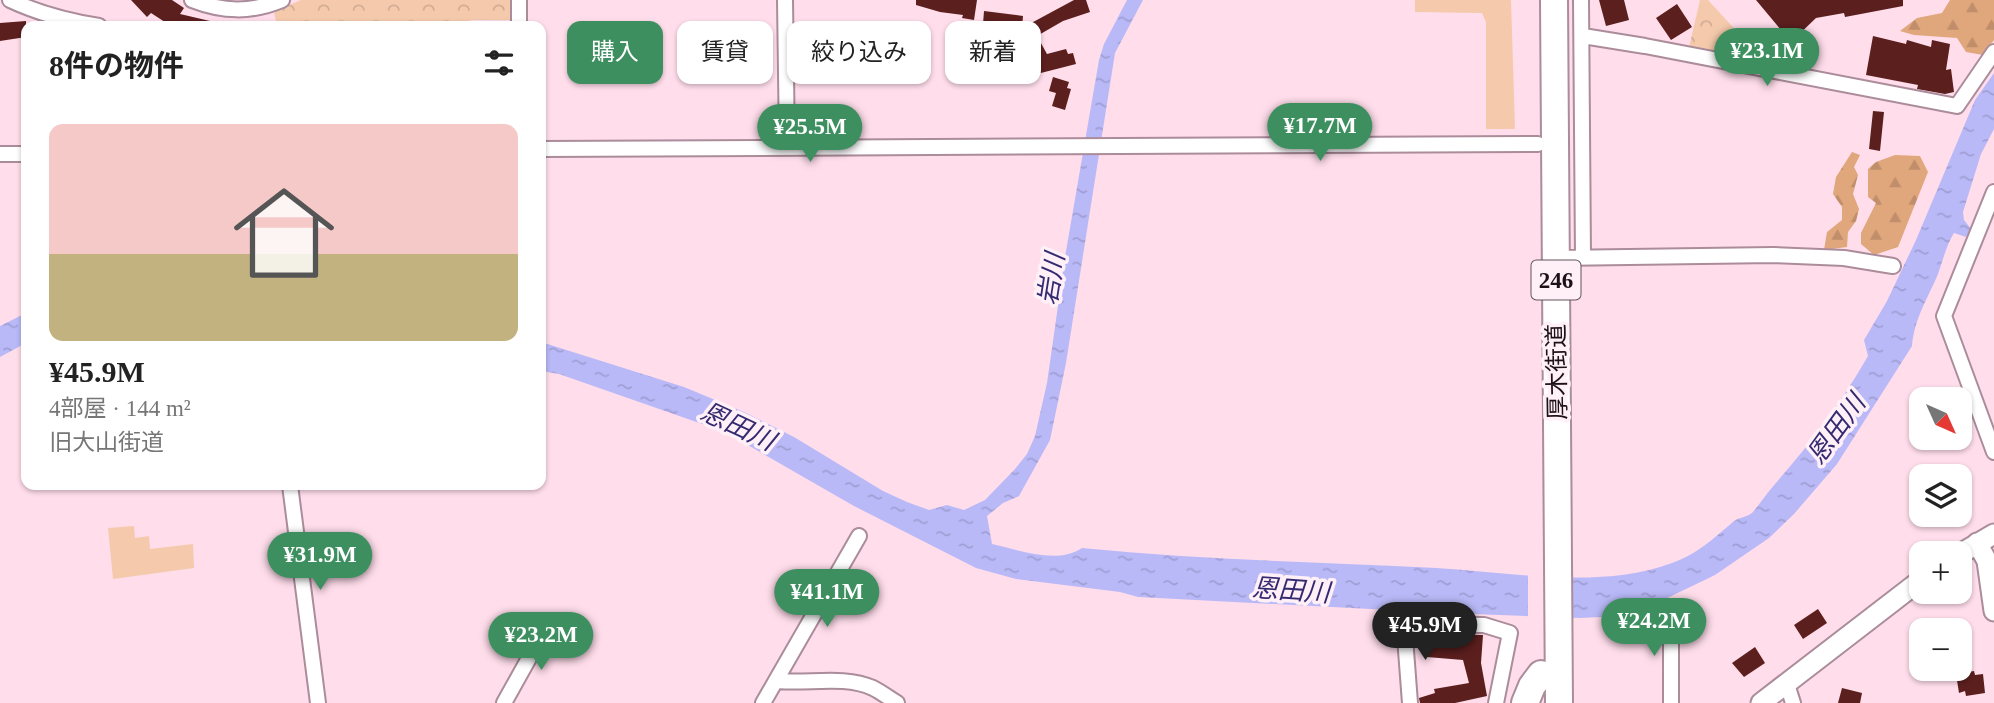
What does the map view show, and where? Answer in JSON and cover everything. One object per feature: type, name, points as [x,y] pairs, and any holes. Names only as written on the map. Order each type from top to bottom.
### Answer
[{"type":"highway","name":"厚木街道","points":[[1537,0],[1549,560]]},
{"type":"highway","name":"厚木街道","points":[[1554,694],[1549,632],[1549,560],[1556,258],[1555,0]]},
{"type":"highway","points":[[1525,703],[1532,686],[1554,694]]},
{"type":"main road","points":[[1986,538],[1986,561],[1994,611]]},
{"type":"main road","points":[[1761,703],[1790,693],[1909,590]]},
{"type":"street","points":[[10,0],[36,12],[70,21]]},
{"type":"street","points":[[192,0],[221,9],[239,10],[264,7],[282,0]]},
{"type":"street","points":[[519,0],[519,21]]},
{"type":"street","points":[[785,0],[787,146]]},
{"type":"street","points":[[1581,0],[1583,257]]},
{"type":"street","points":[[1583,36],[1957,106],[1994,52]]},
{"type":"street","points":[[546,149],[1538,144]]},
{"type":"street","points":[[0,154],[21,154]]},
{"type":"street","points":[[1994,192],[1944,316],[1994,452]]},
{"type":"street","points":[[1556,258],[1774,255],[1844,258],[1893,266]]},
{"type":"street","points":[[291,490],[318,703]]},
{"type":"street","points":[[763,703],[859,536]]},
{"type":"street","points":[[1671,614],[1671,703]]},
{"type":"street","points":[[504,703],[548,624]]},
{"type":"street","points":[[1410,703],[1405,624],[1484,625],[1510,633],[1496,703]]},
{"type":"street","points":[[778,681],[797,683],[848,680],[875,689],[897,703]]},
{"type":"green space","points":[[301,0],[510,0],[511,20],[276,21],[274,12]]},
{"type":"green space","points":[[1415,0],[1511,0],[1515,129],[1486,129],[1486,22],[1482,13],[1415,12]]},
{"type":"green space","points":[[1700,0],[1708,0],[1765,62],[1689,47]]},
{"type":"green space","points":[[1950,0],[1994,0],[1994,40],[1983,55],[1966,52],[1957,38],[1914,35],[1900,31],[1917,18],[1942,13]]},
{"type":"green space","points":[[1852,152],[1860,155],[1854,167],[1858,175],[1853,194],[1859,209],[1856,221],[1848,232],[1847,247],[1824,250],[1827,232],[1842,220],[1842,207],[1833,194],[1836,177]]},
{"type":"green space","points":[[1895,155],[1920,156],[1928,172],[1898,247],[1874,255],[1861,244],[1861,233],[1876,203],[1868,197],[1868,169],[1876,162]]},
{"type":"green space","points":[[134,526],[135,538],[149,536],[150,549],[193,544],[194,568],[113,579],[108,528]]},
{"type":"water","name":"恩田川","points":[[1127,0],[1143,0],[1115,53],[1066,363],[1050,440],[1019,496],[1003,503],[987,516],[992,544],[1038,555],[1061,555],[1082,548],[1585,578],[1644,571],[1681,560],[1704,546],[1735,520],[1752,513],[1813,438],[1847,390],[1868,356],[1864,340],[1887,301],[1916,240],[1975,100],[1994,73],[1994,129],[1981,154],[1963,212],[1964,220],[1972,230],[1966,237],[1954,233],[1918,318],[1912,346],[1837,464],[1794,514],[1769,538],[1715,575],[1657,603],[1621,616],[1580,618],[1447,613],[1138,597],[1120,592],[1016,579],[976,568],[854,506],[725,432],[546,372],[546,344],[684,387],[744,412],[794,437],[883,491],[929,510],[947,505],[964,510],[985,500],[1027,454],[1035,436],[1047,383],[1065,257],[1104,44]]},
{"type":"water","points":[[21,316],[21,346],[0,357],[0,326]]},
{"type":"pier","points":[[1528,571],[1571,573],[1571,621],[1528,619]]},
{"type":"building","points":[[131,0],[172,0],[184,8],[180,14],[210,21],[163,21],[151,13],[147,17]]},
{"type":"building","points":[[916,0],[977,0],[974,20],[916,5]]},
{"type":"building","points":[[1074,0],[1086,0],[1090,12],[1063,21],[1041,34],[1041,21],[1035,21]]},
{"type":"building","points":[[1599,0],[1624,0],[1629,20],[1606,26]]},
{"type":"building","points":[[1756,0],[1903,0],[1903,6],[1845,17],[1844,13],[1816,18],[1791,42]]},
{"type":"building","points":[[1677,4],[1692,27],[1671,40],[1656,18]]},
{"type":"building","points":[[984,11],[1023,16],[1023,21],[983,21]]},
{"type":"building","points":[[21,21],[21,38],[0,41],[0,23]]},
{"type":"building","points":[[1873,36],[1906,44],[1907,40],[1931,47],[1932,40],[1950,44],[1946,70],[1951,69],[1954,92],[1945,94],[1917,89],[1918,85],[1866,75]]},
{"type":"building","points":[[1041,43],[1047,54],[1066,49],[1068,54],[1073,53],[1076,64],[1041,73]]},
{"type":"building","points":[[1053,77],[1069,82],[1067,88],[1071,89],[1065,110],[1052,106],[1056,93],[1049,91]]},
{"type":"building","points":[[1873,111],[1884,112],[1880,151],[1869,149]]},
{"type":"building","points":[[1818,609],[1827,623],[1803,639],[1794,625]]},
{"type":"building","points":[[1428,634],[1483,635],[1481,663],[1487,696],[1455,703],[1420,703],[1419,698],[1435,693],[1434,689],[1469,683],[1463,660],[1427,657]]},
{"type":"building","points":[[1755,647],[1765,663],[1744,677],[1732,663]]},
{"type":"building","points":[[1972,671],[1975,675],[1983,674],[1985,693],[1966,696],[1965,691],[1959,693],[1957,681],[1972,681]]},
{"type":"building","points":[[1842,688],[1862,693],[1860,703],[1838,703]]},
{"type":"water label","name":"岩川","points":[[1051,279]]}]
